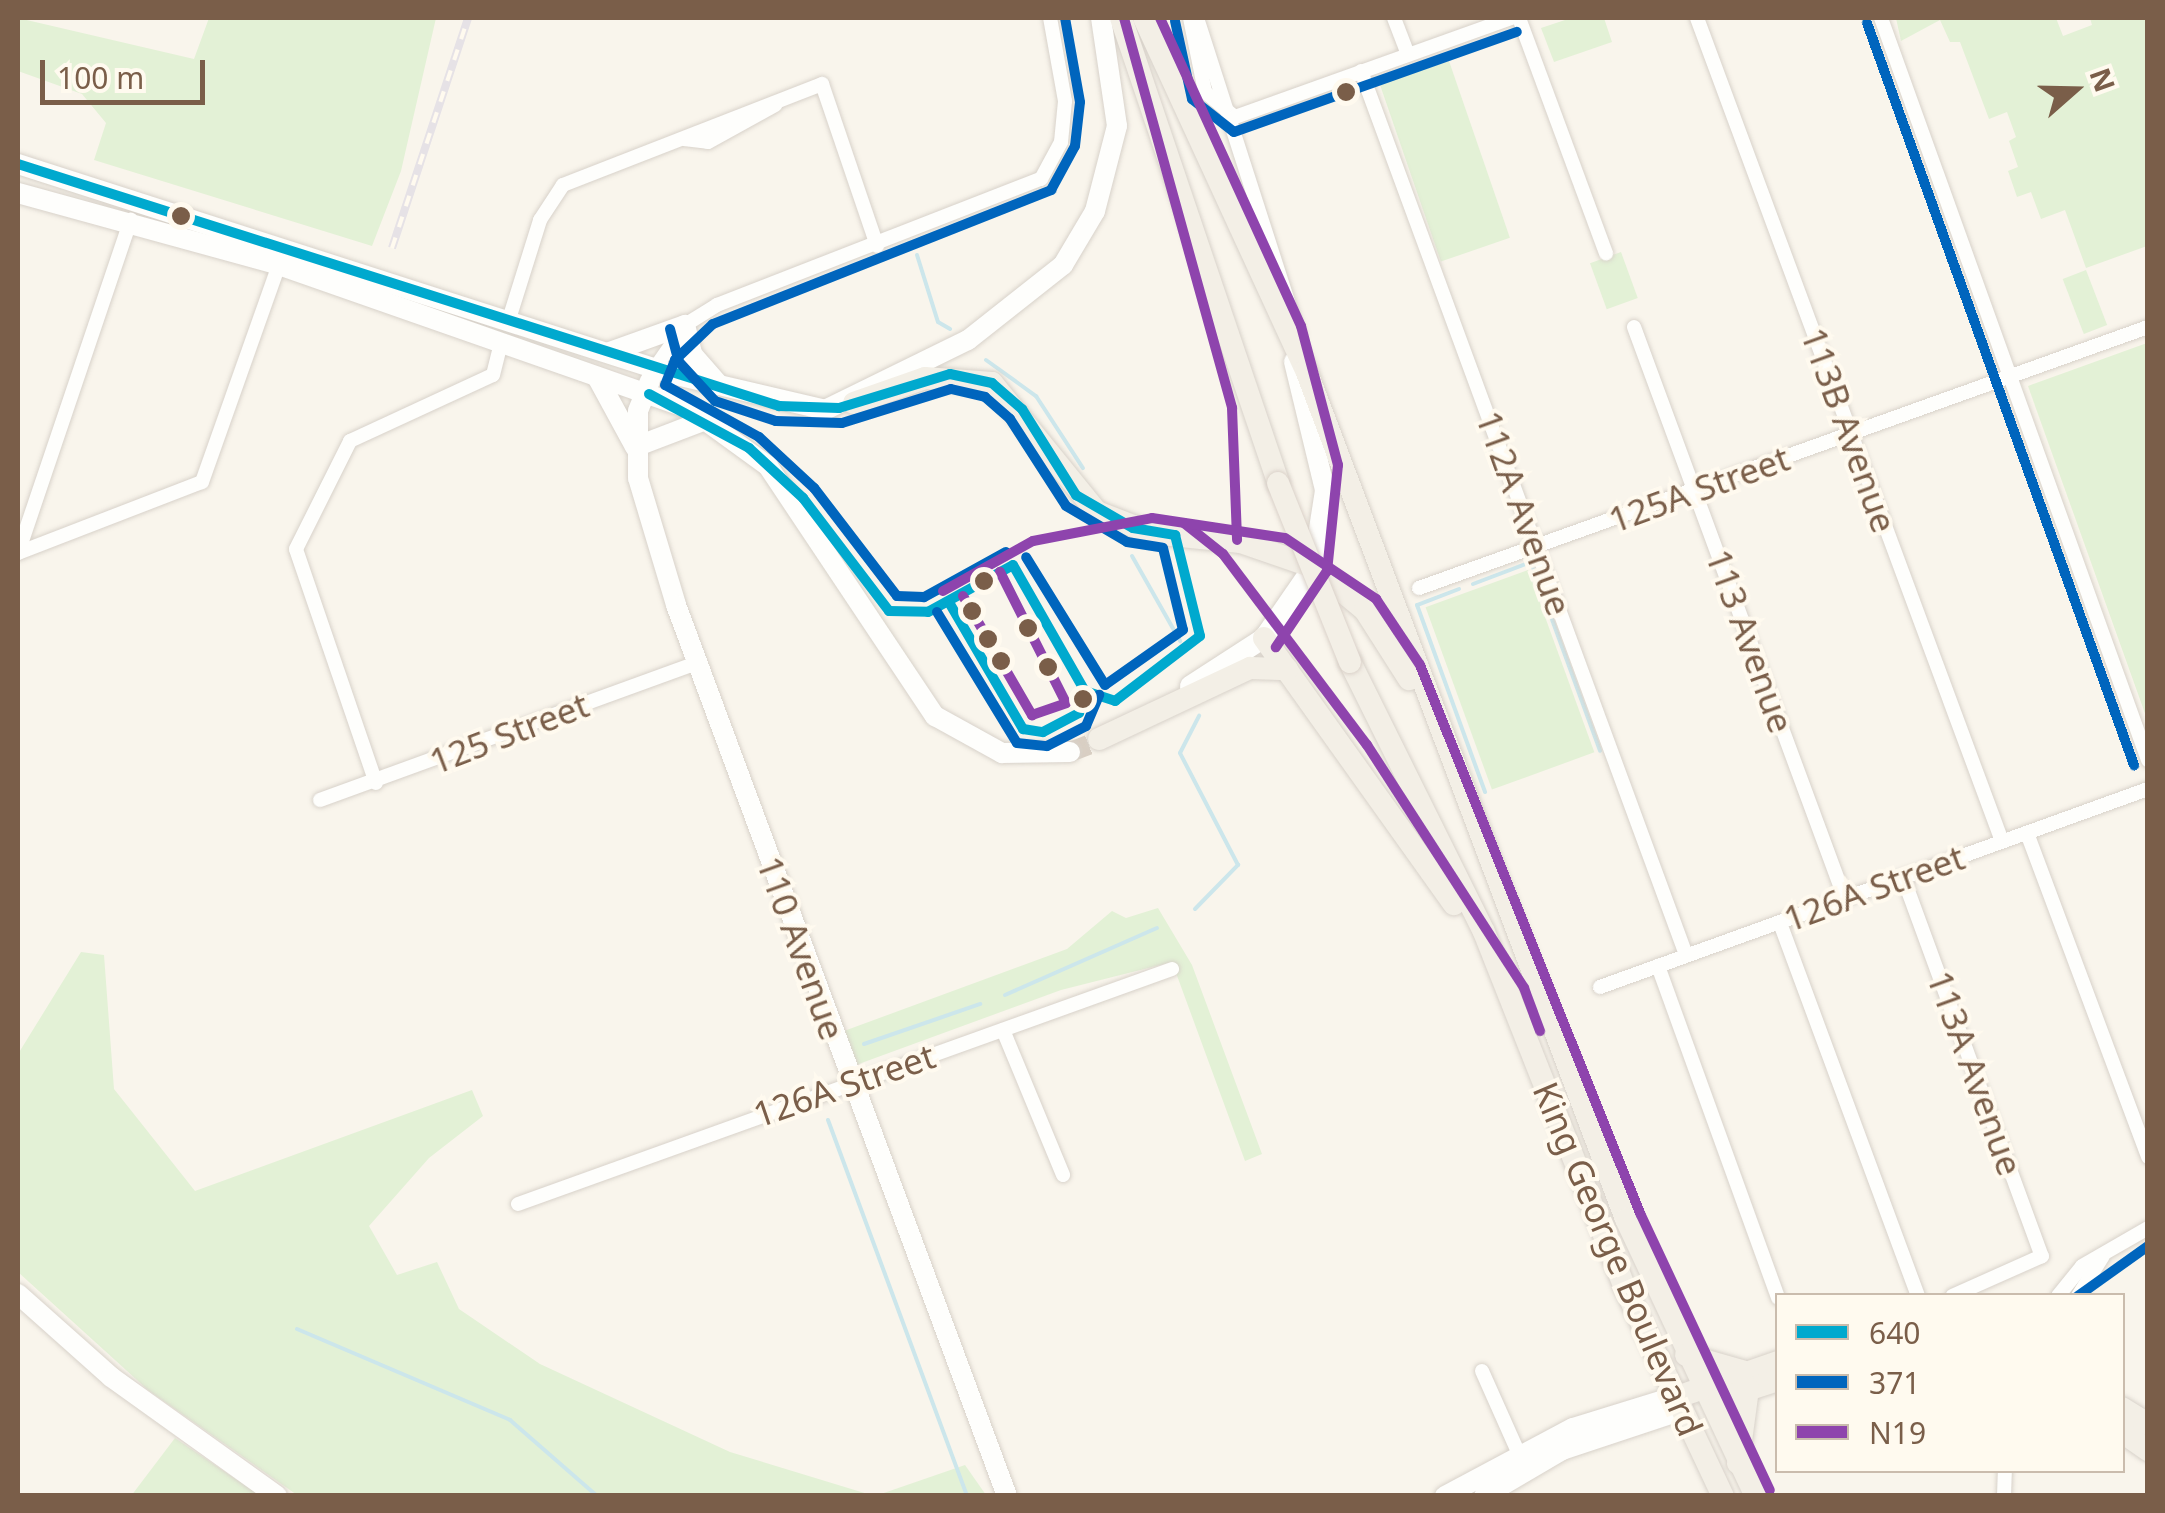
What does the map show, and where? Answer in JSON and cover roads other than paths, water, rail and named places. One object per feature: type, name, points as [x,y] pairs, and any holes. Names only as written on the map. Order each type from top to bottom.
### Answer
[{"type":"main road","points":[[854,403],[993,325],[1063,265],[1096,212],[1117,126],[1101,18]]},
{"type":"main road","name":"King George Boulevard","points":[[1121,18],[1278,483],[1350,662],[1511,996],[1676,1404],[1723,1496]]},
{"type":"main road","name":"King George Boulevard","points":[[1144,18],[1306,370],[1528,963],[1686,1356],[1756,1496]]},
{"type":"main road","points":[[18,164],[510,316],[725,390],[806,410],[854,403],[925,378],[992,383],[1022,409],[1076,495],[1150,533],[1241,542],[1313,567],[1365,610],[1394,648],[1528,963]]},
{"type":"main road","points":[[18,193],[131,220],[279,265],[646,392],[708,419],[768,466],[934,716],[1002,753],[1070,752]]},
{"type":"main road","points":[[610,352],[685,325],[692,354],[725,390]]},
{"type":"main road","points":[[1095,742],[1264,638],[1313,567],[1325,490],[1287,330]]},
{"type":"main road","name":"110 Avenue","points":[[655,368],[635,447],[696,662],[849,1082],[1008,1496]]},
{"type":"main road","points":[[597,377],[635,447],[708,419]]},
{"type":"main road","points":[[1264,638],[1370,776],[1511,996]]},
{"type":"main road","points":[[1095,742],[1239,672],[1288,669]]},
{"type":"main road","points":[[18,1294],[125,1388],[277,1496]]},
{"type":"main road","points":[[1686,1356],[1746,1380],[1775,1380]]},
{"type":"main road","points":[[1446,1496],[1518,1454],[1704,1396],[1775,1364]]},
{"type":"main road","points":[[1738,1463],[1746,1380]]},
{"type":"main road","points":[[1484,1496],[1562,1450],[1676,1404]]},
{"type":"main road","points":[[2125,1410],[2148,1424]]},
{"type":"main road","points":[[2125,1434],[2148,1450]]},
{"type":"street","points":[[655,368],[685,325],[1028,189],[1050,168],[1064,128],[1064,70],[1050,18]]},
{"type":"street","points":[[1194,18],[1235,117],[1306,370]]},
{"type":"street","points":[[1194,18],[1205,92],[1235,117]]},
{"type":"street","points":[[1394,18],[1408,54]]},
{"type":"street","points":[[1235,117],[1516,18],[1606,253]]},
{"type":"street","name":"113B Avenue","points":[[1697,18],[2002,841]]},
{"type":"street","points":[[1881,18],[2148,760]]},
{"type":"street","name":"112A Avenue","points":[[1361,72],[1686,955]]},
{"type":"street","points":[[1220,76],[1241,99],[1274,102]]},
{"type":"street","points":[[510,316],[554,194],[586,170],[684,139],[708,142],[792,94],[822,84],[877,246]]},
{"type":"street","points":[[18,553],[131,220]]},
{"type":"street","points":[[18,553],[202,482],[279,265]]},
{"type":"street","name":"113 Avenue","points":[[1634,327],[1845,899]]},
{"type":"street","name":"125A Street","points":[[1419,588],[2148,328]]},
{"type":"street","points":[[376,783],[296,549],[328,476],[350,441],[493,375],[501,344]]},
{"type":"street","name":"125 Street","points":[[320,800],[376,783],[696,662]]},
{"type":"street","name":"126A Street","points":[[1600,986],[2148,789]]},
{"type":"street","points":[[2027,832],[2148,1157]]},
{"type":"street","name":"113A Avenue","points":[[1903,877],[2042,1256],[2034,1266],[1960,1293]]},
{"type":"street","points":[[1780,923],[1917,1293]]},
{"type":"street","points":[[1658,966],[1776,1293]]},
{"type":"street","name":"126A Street","points":[[518,1204],[1172,969]]},
{"type":"street","points":[[1003,1030],[1063,1176]]},
{"type":"street","points":[[2061,1293],[2103,1256],[2148,1228]]},
{"type":"street","points":[[2080,1293],[2103,1256]]},
{"type":"street","points":[[1482,1371],[1518,1454]]},
{"type":"waterway","points":[[917,255],[938,322],[950,329]]},
{"type":"waterway","points":[[986,360],[1036,396],[1083,468]]},
{"type":"waterway","points":[[1132,556],[1180,641]]},
{"type":"waterway","points":[[1473,584],[1531,562],[1600,751]]},
{"type":"waterway","points":[[1459,589],[1417,605],[1485,792]]},
{"type":"waterway","points":[[1195,909],[1238,865],[1180,753],[1199,716]]},
{"type":"waterway","points":[[1005,995],[1157,928]]},
{"type":"waterway","points":[[864,1044],[980,1004]]},
{"type":"waterway","points":[[828,1120],[967,1496]]},
{"type":"waterway","points":[[297,1329],[510,1420],[597,1496]]},
{"type":"tunnel","points":[[1070,752],[1091,744]]},
{"type":"railway","points":[[392,248],[468,18]]}]
